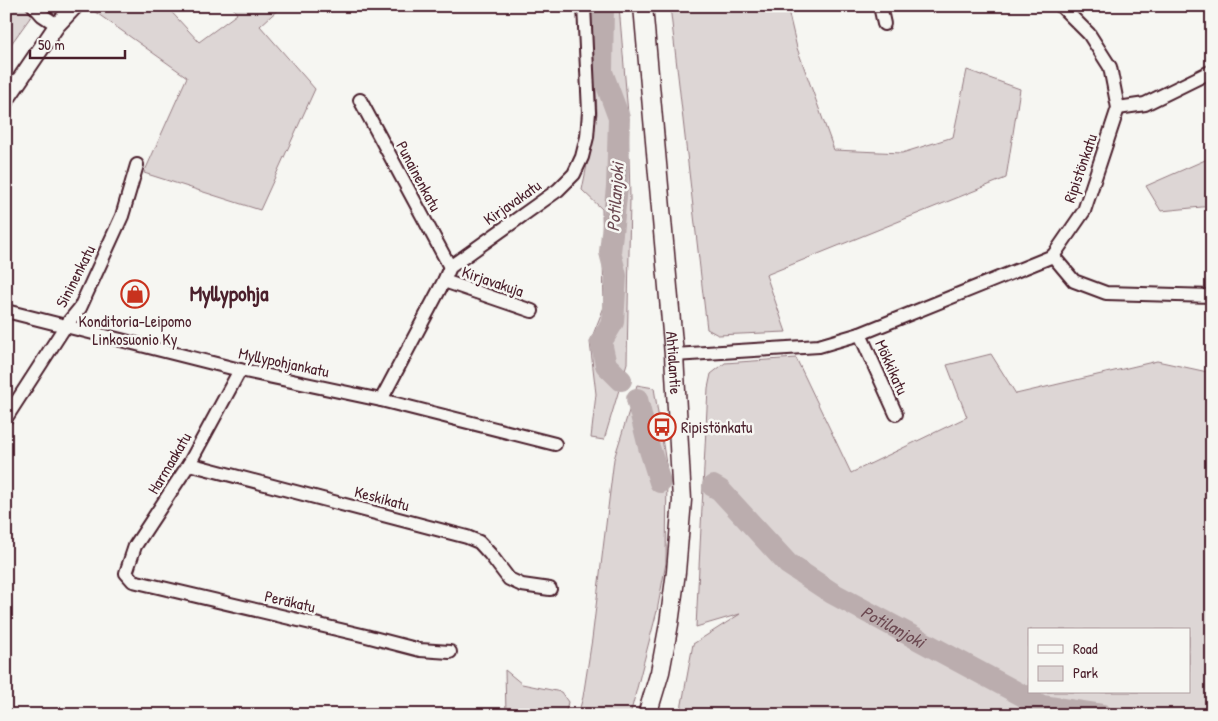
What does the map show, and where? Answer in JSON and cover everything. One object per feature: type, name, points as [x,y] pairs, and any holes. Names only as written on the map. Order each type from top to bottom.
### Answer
[{"type":"main road","name":"Ahtialantie","points":[[643,6],[674,354],[682,500],[677,563],[669,624],[660,672],[647,715]]},
{"type":"street","points":[[34,6],[42,15],[57,26]]},
{"type":"street","points":[[6,100],[57,26],[75,6]]},
{"type":"street","name":"Kirjavakatu","points":[[450,267],[558,190],[574,174],[582,157],[590,112],[584,6]]},
{"type":"street","points":[[880,6],[884,24]]},
{"type":"street","name":"Ripistönkatu","points":[[1053,256],[1084,210],[1118,108],[1110,67],[1089,34],[1061,6]]},
{"type":"street","points":[[1118,108],[1145,104],[1212,71]]},
{"type":"street","name":"Punainenkatu","points":[[360,100],[450,267]]},
{"type":"street","name":"Sininenkatu","points":[[6,418],[66,325],[80,308],[122,216],[137,164]]},
{"type":"street","points":[[674,354],[791,346],[819,346],[860,334],[1053,256],[1074,282],[1106,292],[1212,296]]},
{"type":"street","points":[[381,400],[450,267]]},
{"type":"street","name":"Kirjavakuja","points":[[444,281],[532,311]]},
{"type":"street","name":"Myllypohjankatu","points":[[6,311],[240,370],[381,400],[555,444]]},
{"type":"street","name":"Mökkikatu","points":[[860,334],[896,414]]},
{"type":"street","name":"Harmaakatu","points":[[126,573],[135,546],[189,464],[240,370]]},
{"type":"street","name":"Keskikatu","points":[[189,464],[467,537],[479,542],[509,579],[522,585],[550,589]]},
{"type":"street","name":"Peräkatu","points":[[126,573],[133,581],[420,650],[450,652]]},
{"type":"green space","points":[[6,6],[23,6],[32,15],[6,51]]},
{"type":"green space","points":[[95,6],[166,6],[199,42],[237,14],[232,6],[282,6],[260,26],[315,89],[260,210],[144,173],[187,77],[91,9]]},
{"type":"green space","points":[[592,6],[619,6],[628,114],[630,198],[627,363],[604,440],[591,438],[596,394],[590,342],[604,307],[602,209],[582,190],[597,114]]},
{"type":"green space","points":[[670,6],[787,6],[797,48],[834,150],[902,153],[953,137],[967,70],[1020,89],[1006,178],[766,275],[786,332],[718,335],[707,329]]},
{"type":"green space","points":[[1212,157],[1212,206],[1161,211],[1146,186]]},
{"type":"green space","points":[[991,354],[1016,394],[1157,361],[1212,373],[1212,715],[680,715],[693,644],[740,614],[696,627],[708,388],[711,374],[725,363],[796,358],[851,473],[967,417],[947,365]]},
{"type":"green space","points":[[637,385],[654,388],[667,470],[666,563],[657,611],[630,715],[578,715],[583,697],[592,639],[614,459]]},
{"type":"green space","points":[[505,670],[522,684],[561,692],[568,702],[565,715],[506,715]]},
{"type":"waterway","name":"Potilanjoki","points":[[603,6],[602,72],[619,118],[617,187],[610,252],[616,276],[613,322],[601,342],[606,365],[621,380]]},
{"type":"waterway","name":"Potilanjoki","points":[[637,399],[660,482]]},
{"type":"waterway","name":"Potilanjoki","points":[[713,486],[720,490],[788,564],[832,593],[1042,706],[1102,715]]},
{"type":"place","name":"Konditoria-Leipomo Linkosuonio Ky","points":[[135,294]]},
{"type":"place","name":"Ripistönkatu","points":[[662,427]]},
{"type":"district","name":"Myllypohja","points":[[229,293]]}]
